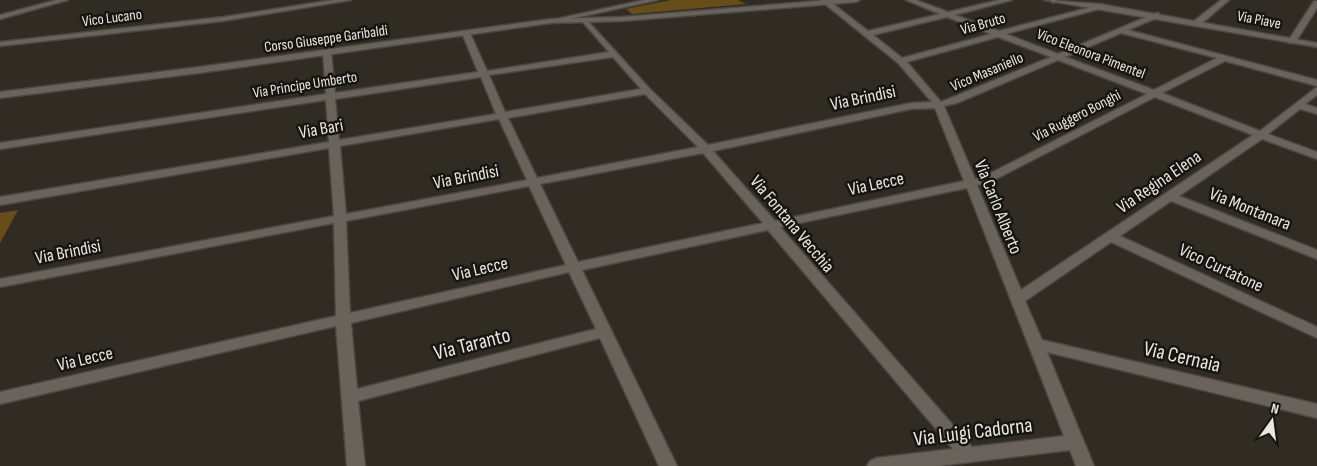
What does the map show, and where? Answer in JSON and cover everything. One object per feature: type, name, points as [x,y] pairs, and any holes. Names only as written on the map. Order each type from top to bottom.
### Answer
[{"type":"street","points":[[0,17],[64,0]]},
{"type":"street","name":"Vico Lucano","points":[[0,44],[223,18],[347,0]]},
{"type":"street","name":"Corso Giuseppe Garibaldi","points":[[0,95],[551,21],[654,0]]},
{"type":"street","points":[[551,21],[856,0]]},
{"type":"street","name":"Vico Eleonora Pimentel","points":[[910,0],[1317,156]]},
{"type":"street","points":[[866,34],[1008,0]]},
{"type":"street","name":"Via Piave","points":[[1048,0],[1156,15],[1317,45]]},
{"type":"street","points":[[1197,23],[1225,0]]},
{"type":"street","name":"Via Carlo Alberto","points":[[826,1],[901,61],[939,105],[969,183],[1038,345],[1074,442],[1086,466]]},
{"type":"street","points":[[1292,40],[1317,3]]},
{"type":"street","name":"Via Bruto","points":[[901,61],[1100,6]]},
{"type":"street","name":"Vico Masaniello","points":[[939,105],[954,101],[1156,15]]},
{"type":"street","name":"Via Fontana Vecchia","points":[[585,20],[647,91],[706,149],[968,455]]},
{"type":"street","points":[[1121,30],[1317,83]]},
{"type":"street","points":[[466,33],[502,116],[668,466]]},
{"type":"street","points":[[327,52],[332,96],[340,218],[343,320],[356,466]]},
{"type":"street","name":"Via Principe Umberto","points":[[0,146],[614,54]]},
{"type":"street","name":"Via Ruggero Bonghi","points":[[969,183],[986,180],[1224,58]]},
{"type":"street","name":"Via Regina Elena","points":[[1018,299],[1262,134],[1317,90]]},
{"type":"street","name":"Via Bari","points":[[0,201],[647,91]]},
{"type":"street","name":"Via Brindisi","points":[[0,282],[706,149],[911,106],[939,105]]},
{"type":"street","points":[[1298,105],[1317,110]]},
{"type":"street","name":"Via Lecce","points":[[0,398],[575,267],[969,183]]},
{"type":"street","name":"Via Montanara","points":[[1169,196],[1317,255]]},
{"type":"street","name":"Vico Curtatone","points":[[1109,236],[1317,333]]},
{"type":"street","name":"Via Taranto","points":[[350,397],[604,332]]},
{"type":"street","name":"Via Cernaia","points":[[1038,345],[1317,411]]},
{"type":"street","name":"Via Luigi Cadorna","points":[[876,466],[1074,442]]},
{"type":"shaded area","points":[[671,0],[738,0],[746,4],[632,14],[626,9]]},
{"type":"shaded area","points":[[18,210],[0,243],[0,213]]}]
